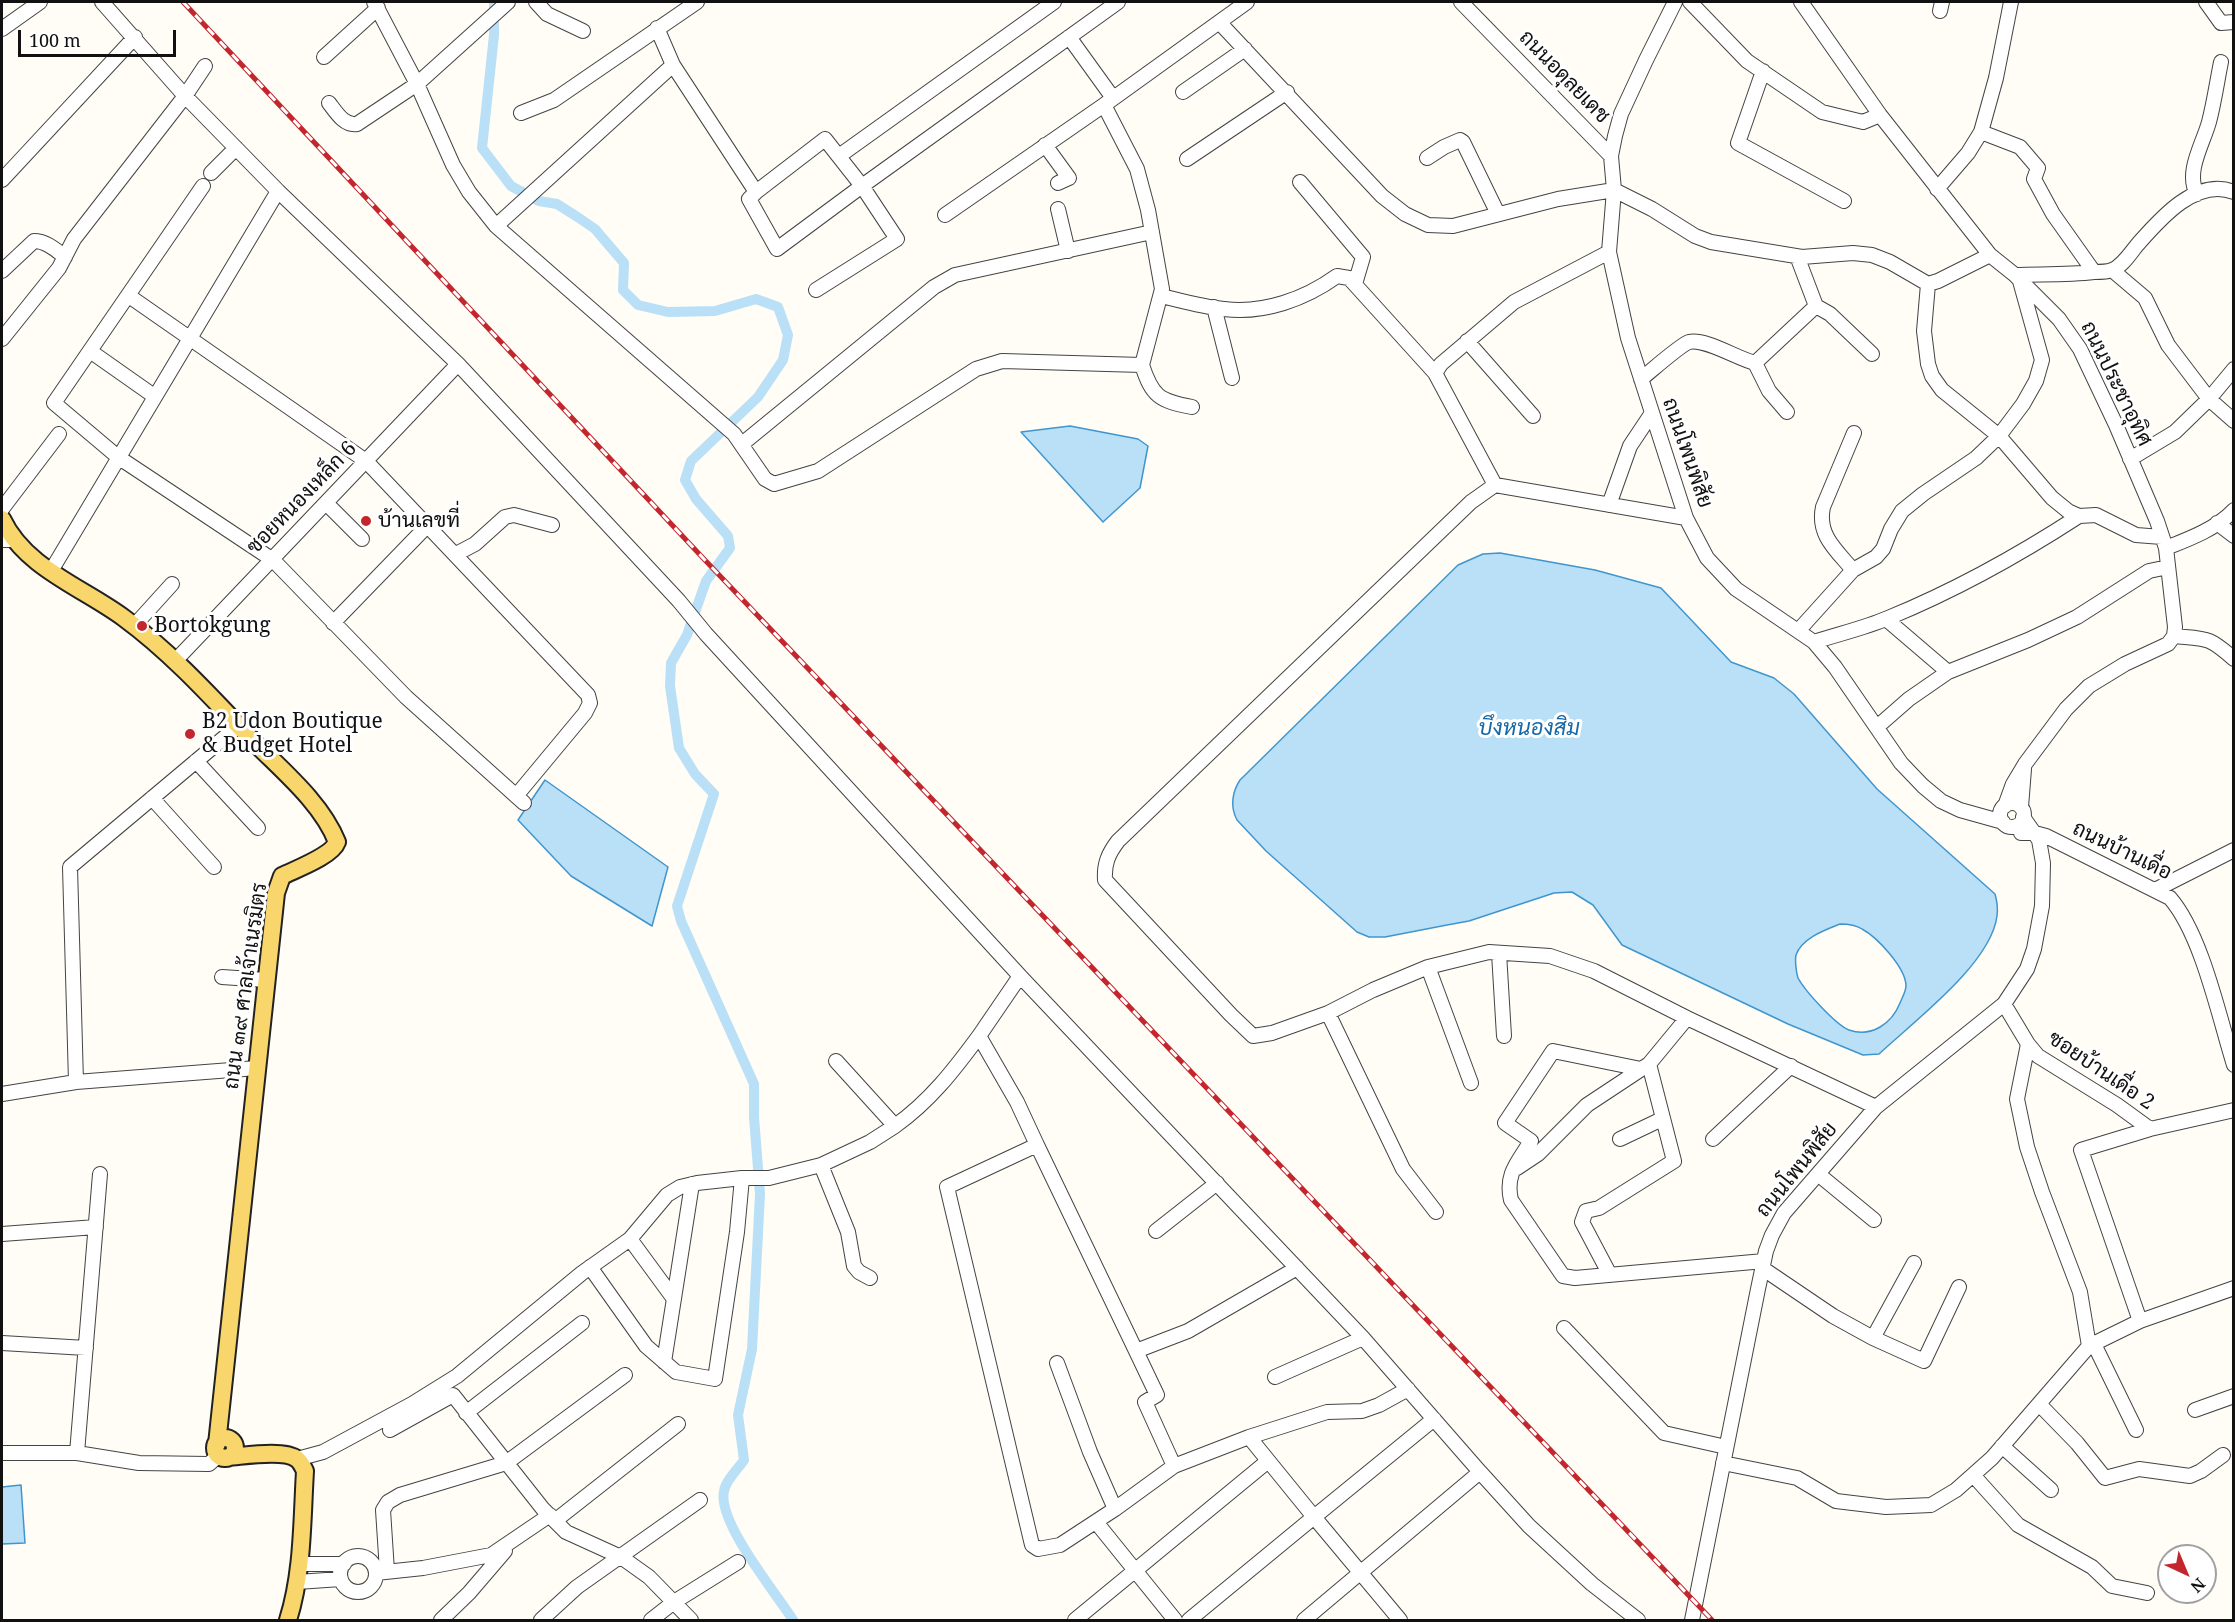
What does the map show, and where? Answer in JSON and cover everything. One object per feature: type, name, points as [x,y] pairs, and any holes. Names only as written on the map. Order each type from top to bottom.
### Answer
[{"type":"main road","name":"ถนน ๓๙ ศาลเจ้าเนรมิตร","points":[[2,519],[8,540],[134,626],[175,661],[313,805],[331,828],[337,842],[335,848],[327,853],[282,876],[276,893],[218,1420],[225,1448]]},
{"type":"main road","points":[[225,1448],[255,1454],[288,1455],[297,1459],[305,1471],[297,1582],[294,1604],[288,1620]]},
{"type":"street","points":[[2,29],[40,2]]},
{"type":"street","points":[[102,2],[278,191],[458,364],[679,601],[705,634],[1020,976],[1363,1338],[1529,1526],[1592,1584],[1638,1620]]},
{"type":"street","points":[[536,2],[547,14],[583,31]]},
{"type":"street","points":[[671,2],[679,14]]},
{"type":"street","points":[[521,113],[555,100],[698,2]]},
{"type":"street","points":[[839,156],[1054,2]]},
{"type":"street","points":[[816,290],[897,239],[862,186],[825,139],[756,192],[749,199],[777,249],[862,186],[1118,2]]},
{"type":"street","points":[[945,215],[1247,2]]},
{"type":"street","name":"ถนนอดุลยเดช","points":[[1461,2],[1611,156]]},
{"type":"street","name":"ถนนโพนพิสัย","points":[[1676,2],[1621,114],[1611,156],[1614,190],[1609,252],[1628,338],[1686,518],[1707,558],[1730,583],[1814,642],[1901,763],[1923,786],[1941,801],[1971,814],[2013,817]]},
{"type":"street","points":[[1690,2],[1747,61],[1822,112],[1863,122],[1880,115]]},
{"type":"street","name":"ถนนประชาอุทิศ","points":[[1801,2],[1880,115],[1990,255],[2018,277],[2059,319],[2080,349],[2130,459],[2164,543],[2175,627],[2174,636]]},
{"type":"street","points":[[1938,189],[1968,153],[1981,132],[1996,78],[2011,2]]},
{"type":"street","points":[[2206,2],[2222,23],[2234,22]]},
{"type":"street","points":[[324,57],[376,5],[417,84],[453,165],[469,192],[496,226],[720,422],[738,439],[765,479],[774,484],[818,471],[976,369],[1002,361],[1142,365]]},
{"type":"street","points":[[328,103],[347,123],[357,124],[417,84],[504,5]]},
{"type":"street","points":[[1219,22],[1382,196],[1405,214],[1428,225],[1453,226],[1558,199],[1614,190],[1652,209],[1695,236],[1711,242],[1797,256],[1853,253],[1872,255],[1890,262],[1928,284],[1990,255]]},
{"type":"street","points":[[657,28],[673,65],[756,192]]},
{"type":"street","points":[[2,180],[135,37]]},
{"type":"street","points":[[1069,37],[1109,101],[1137,169],[1152,232],[1162,289],[1142,365],[1149,386],[1156,395],[1169,402],[1191,406]]},
{"type":"street","points":[[1183,92],[1245,49]]},
{"type":"street","points":[[2198,194],[2193,183],[2197,159],[2209,122],[2221,62]]},
{"type":"street","points":[[496,226],[673,65]]},
{"type":"street","points":[[2,339],[65,257],[75,238],[188,92],[205,66]]},
{"type":"street","points":[[1763,71],[1738,143],[1844,201]]},
{"type":"street","points":[[1187,159],[1287,92]]},
{"type":"street","points":[[1981,132],[2020,147],[2038,168],[2034,179],[2053,214],[2094,272]]},
{"type":"street","points":[[1428,158],[1450,143],[1460,140],[1463,142],[1498,214]]},
{"type":"street","points":[[1045,145],[1069,178],[1058,183]]},
{"type":"street","points":[[211,173],[236,148]]},
{"type":"street","points":[[1300,182],[1363,257],[1354,284]]},
{"type":"street","points":[[129,296],[366,461],[585,691],[590,700],[585,713],[520,799],[406,697],[273,560],[118,457],[54,403],[203,186]]},
{"type":"street","points":[[1798,631],[1853,570],[1876,557],[1883,549],[1902,511],[1976,458],[1999,436],[2023,404],[2036,381],[2042,360],[2018,277],[2112,270],[2121,264],[2154,226],[2184,200],[2208,190],[2234,192]]},
{"type":"street","points":[[51,571],[278,191]]},
{"type":"street","points":[[1058,209],[1068,250]]},
{"type":"street","points":[[738,439],[934,287],[955,275],[1152,232]]},
{"type":"street","points":[[2,271],[34,241],[44,243],[65,257]]},
{"type":"street","points":[[1434,373],[1441,364],[1514,302],[1609,252]]},
{"type":"street","points":[[1797,256],[1816,306],[1830,314],[1872,354]]},
{"type":"street","points":[[2112,270],[2145,298],[2168,345],[2209,399],[2234,421]]},
{"type":"street","points":[[1161,296],[1226,310],[1260,308],[1295,300],[1316,291],[1337,276],[1349,278],[1434,373],[1495,485]]},
{"type":"street","points":[[1928,284],[1924,331],[1928,364],[1932,376],[1942,390],[1999,436],[2052,498],[2079,516]]},
{"type":"street","points":[[1755,363],[1816,306]]},
{"type":"street","points":[[1214,307],[1232,378]]},
{"type":"street","points":[[1467,341],[1533,416]]},
{"type":"street","points":[[1641,379],[1688,342],[1702,343],[1755,363],[1769,391],[1787,412]]},
{"type":"street","points":[[90,351],[154,396]]},
{"type":"street","name":"ซอยหนองเหล็ก 6","points":[[175,661],[458,364]]},
{"type":"street","points":[[2130,459],[2175,432],[2209,399],[2234,369]]},
{"type":"street","points":[[1609,505],[1630,446],[1652,413]]},
{"type":"street","points":[[1853,570],[1827,538],[1822,528],[1821,518],[1823,507],[1854,433]]},
{"type":"street","points":[[2,509],[59,434]]},
{"type":"street","points":[[1686,518],[1495,485],[1463,510],[1118,841],[1109,853],[1104,869],[1105,880],[1253,1036],[1272,1033],[1328,1013],[1373,990],[1428,967],[1489,952],[1550,956],[1594,971],[1687,1018],[1876,1107]]},
{"type":"street","points":[[326,503],[362,539]]},
{"type":"street","points":[[1814,642],[1886,620],[1930,600],[2009,558],[2079,516],[2096,515],[2136,535],[2164,543],[2193,538],[2234,510]]},
{"type":"street","points":[[456,554],[475,544],[505,517],[514,515],[552,525]]},
{"type":"street","points":[[2217,523],[2234,536]]},
{"type":"street","points":[[333,623],[428,525]]},
{"type":"street","points":[[1876,727],[1909,699],[1948,672],[2067,622],[2118,592],[2149,570],[2168,567]]},
{"type":"street","points":[[134,626],[172,584]]},
{"type":"street","points":[[1886,620],[1948,672]]},
{"type":"street","points":[[2041,851],[2013,817],[2013,784],[2066,709],[2090,686],[2125,664],[2168,644],[2174,636],[2205,638],[2215,643],[2234,659]]},
{"type":"street","points":[[76,1082],[70,867],[238,726]]},
{"type":"street","points":[[196,761],[258,828]]},
{"type":"street","points":[[152,798],[214,867]]},
{"type":"street","points":[[2013,817],[2036,833]]},
{"type":"street","name":"ถนนโพนพิสัย","points":[[1692,1620],[1763,1265],[1772,1235],[1784,1213],[1876,1107],[2004,1004],[2027,969],[2034,949],[2042,906],[2041,851],[2036,833]]},
{"type":"street","name":"ถนนบ้านเดื่อ","points":[[2036,833],[2170,898],[2188,924],[2204,966],[2234,1065]]},
{"type":"street","points":[[2155,890],[2234,850]]},
{"type":"street","points":[[1499,953],[1504,1035]]},
{"type":"street","points":[[1428,967],[1471,1083]]},
{"type":"street","points":[[297,1459],[323,1452],[412,1404],[457,1376],[590,1268],[630,1239],[667,1195],[680,1187],[745,1178],[764,1179],[821,1165],[870,1142],[895,1126],[913,1113],[944,1083],[1020,976]]},
{"type":"street","points":[[222,977],[266,980]]},
{"type":"street","name":"ซอยบ้านเดื่อ 2","points":[[2004,1004],[2028,1044],[2044,1061],[2117,1105],[2150,1130],[2234,1110]]},
{"type":"street","points":[[1328,1013],[1403,1169],[1436,1212]]},
{"type":"street","points":[[1510,1173],[1538,1154],[1587,1105],[1645,1067],[1687,1018]]},
{"type":"street","points":[[979,1036],[1017,1102],[1157,1395],[1145,1402],[1174,1466]]},
{"type":"street","points":[[2028,1044],[2017,1099],[2027,1146],[2080,1292],[2091,1345],[2136,1430]]},
{"type":"street","points":[[1645,1067],[1553,1051],[1505,1123],[1531,1141],[1510,1173],[1511,1200],[1563,1276],[1575,1278],[1763,1265],[1833,1316],[1873,1338],[1924,1361],[1959,1287]]},
{"type":"street","points":[[836,1061],[895,1126]]},
{"type":"street","points":[[1713,1139],[1791,1066]]},
{"type":"street","points":[[1610,1275],[1582,1222],[1583,1216],[1586,1211],[1599,1208],[1674,1161],[1645,1067]]},
{"type":"street","points":[[2,1094],[76,1082],[256,1068]]},
{"type":"street","points":[[1620,1139],[1662,1119]]},
{"type":"street","points":[[2140,1321],[2081,1150],[2150,1130]]},
{"type":"street","points":[[1037,1145],[947,1187],[1032,1545],[1038,1549],[1060,1545],[1174,1466],[1249,1437],[1327,1412],[1362,1411],[1379,1405],[1408,1389]]},
{"type":"street","points":[[821,1165],[848,1232],[854,1266],[870,1278]]},
{"type":"street","points":[[77,1453],[100,1174]]},
{"type":"street","points":[[1818,1174],[1874,1220]]},
{"type":"street","points":[[590,1268],[646,1346],[675,1372],[715,1379],[745,1178]]},
{"type":"street","points":[[664,1362],[692,1184]]},
{"type":"street","points":[[1156,1231],[1217,1184]]},
{"type":"street","points":[[2,1234],[96,1227]]},
{"type":"street","points":[[630,1239],[674,1299]]},
{"type":"street","points":[[1873,1338],[1914,1263]]},
{"type":"street","points":[[1136,1352],[1188,1331],[1297,1268]]},
{"type":"street","points":[[1723,1463],[1797,1478],[1836,1501],[1886,1508],[1931,1505],[1956,1490],[2002,1446],[2091,1345],[2140,1321],[2232,1290]]},
{"type":"street","points":[[466,1413],[582,1323]]},
{"type":"street","points":[[1564,1328],[1664,1433],[1726,1447]]},
{"type":"street","points":[[1275,1377],[1363,1338]]},
{"type":"street","points":[[2,1342],[86,1348]]},
{"type":"street","points":[[1057,1363],[1090,1452],[1115,1509]]},
{"type":"street","points":[[341,1579],[351,1590],[361,1591],[374,1583],[382,1572],[383,1509],[388,1502],[400,1495],[506,1463],[625,1375]]},
{"type":"street","points":[[390,1430],[453,1395],[506,1463],[566,1532],[621,1557],[649,1577],[691,1620]]},
{"type":"street","points":[[2195,1410],[2234,1396]]},
{"type":"street","points":[[2039,1404],[2077,1443],[2105,1478],[2139,1469],[2176,1476],[2190,1476],[2202,1471],[2223,1455]]},
{"type":"street","points":[[1189,1620],[1434,1419]]},
{"type":"street","points":[[382,1572],[423,1568],[490,1555],[553,1518],[678,1424]]},
{"type":"street","points":[[1249,1437],[1360,1575],[1400,1620]]},
{"type":"street","points":[[2002,1446],[2051,1490]]},
{"type":"street","points":[[2,1453],[77,1453],[139,1463],[209,1464],[225,1448]]},
{"type":"street","points":[[1075,1620],[1268,1461]]},
{"type":"street","points":[[1308,1620],[1480,1472]]},
{"type":"street","points":[[1973,1475],[2018,1524],[2092,1566],[2112,1586],[2147,1593]]},
{"type":"street","points":[[541,1620],[577,1587],[700,1500]]},
{"type":"street","points":[[1096,1522],[1175,1620]]},
{"type":"street","points":[[441,1620],[469,1593],[514,1540]]},
{"type":"street","points":[[341,1579],[344,1564],[352,1557],[364,1557],[382,1572]]},
{"type":"street","points":[[651,1620],[674,1602],[738,1563]]},
{"type":"street","points":[[299,1564],[344,1564]]},
{"type":"street","points":[[297,1582],[341,1579]]},
{"type":"water","points":[[1070,426],[1138,439],[1148,446],[1140,488],[1103,522],[1021,432]]},
{"type":"water","name":"บึงหนองสิม","points":[[1500,553],[1595,570],[1661,588],[1731,662],[1774,678],[1794,694],[1877,789],[1995,894],[1997,913],[1992,934],[1966,972],[1930,1009],[1879,1054],[1863,1055],[1788,1024],[1622,945],[1593,905],[1572,892],[1554,893],[1469,921],[1385,937],[1369,937],[1357,932],[1266,851],[1237,820],[1233,805],[1235,789],[1240,780],[1458,565],[1483,554]],"holes":[[[1840,924],[1852,925],[1868,933],[1890,954],[1905,979],[1905,990],[1892,1017],[1880,1027],[1866,1032],[1857,1032],[1843,1027],[1821,1007],[1798,978],[1796,955],[1799,949],[1809,939]]]},
{"type":"water","points":[[545,780],[668,867],[652,926],[571,876],[518,820]]},
{"type":"water","points":[[21,1485],[25,1543],[2,1544],[2,1487]]},
{"type":"waterway","points":[[494,2],[494,35],[482,148],[511,186],[539,201],[557,204],[595,229],[624,263],[623,290],[638,305],[668,312],[715,311],[756,299],[778,307],[788,335],[783,360],[758,397],[691,461],[685,480],[696,499],[728,536],[730,548],[706,581],[687,635],[671,663],[670,686],[679,748],[695,774],[714,794],[677,906],[681,921],[754,1084],[760,1194],[752,1349],[738,1415],[744,1460],[725,1487],[724,1504],[738,1538],[793,1620]]},
{"type":"railway","points":[[183,2],[703,558],[1712,1620]]},
{"type":"place","name":"บ้านเลขที่","points":[[366,521]]},
{"type":"place","name":"Bortokgung","points":[[142,626]]},
{"type":"place","name":"B2 Udon Boutique & Budget Hotel","points":[[190,734]]}]
